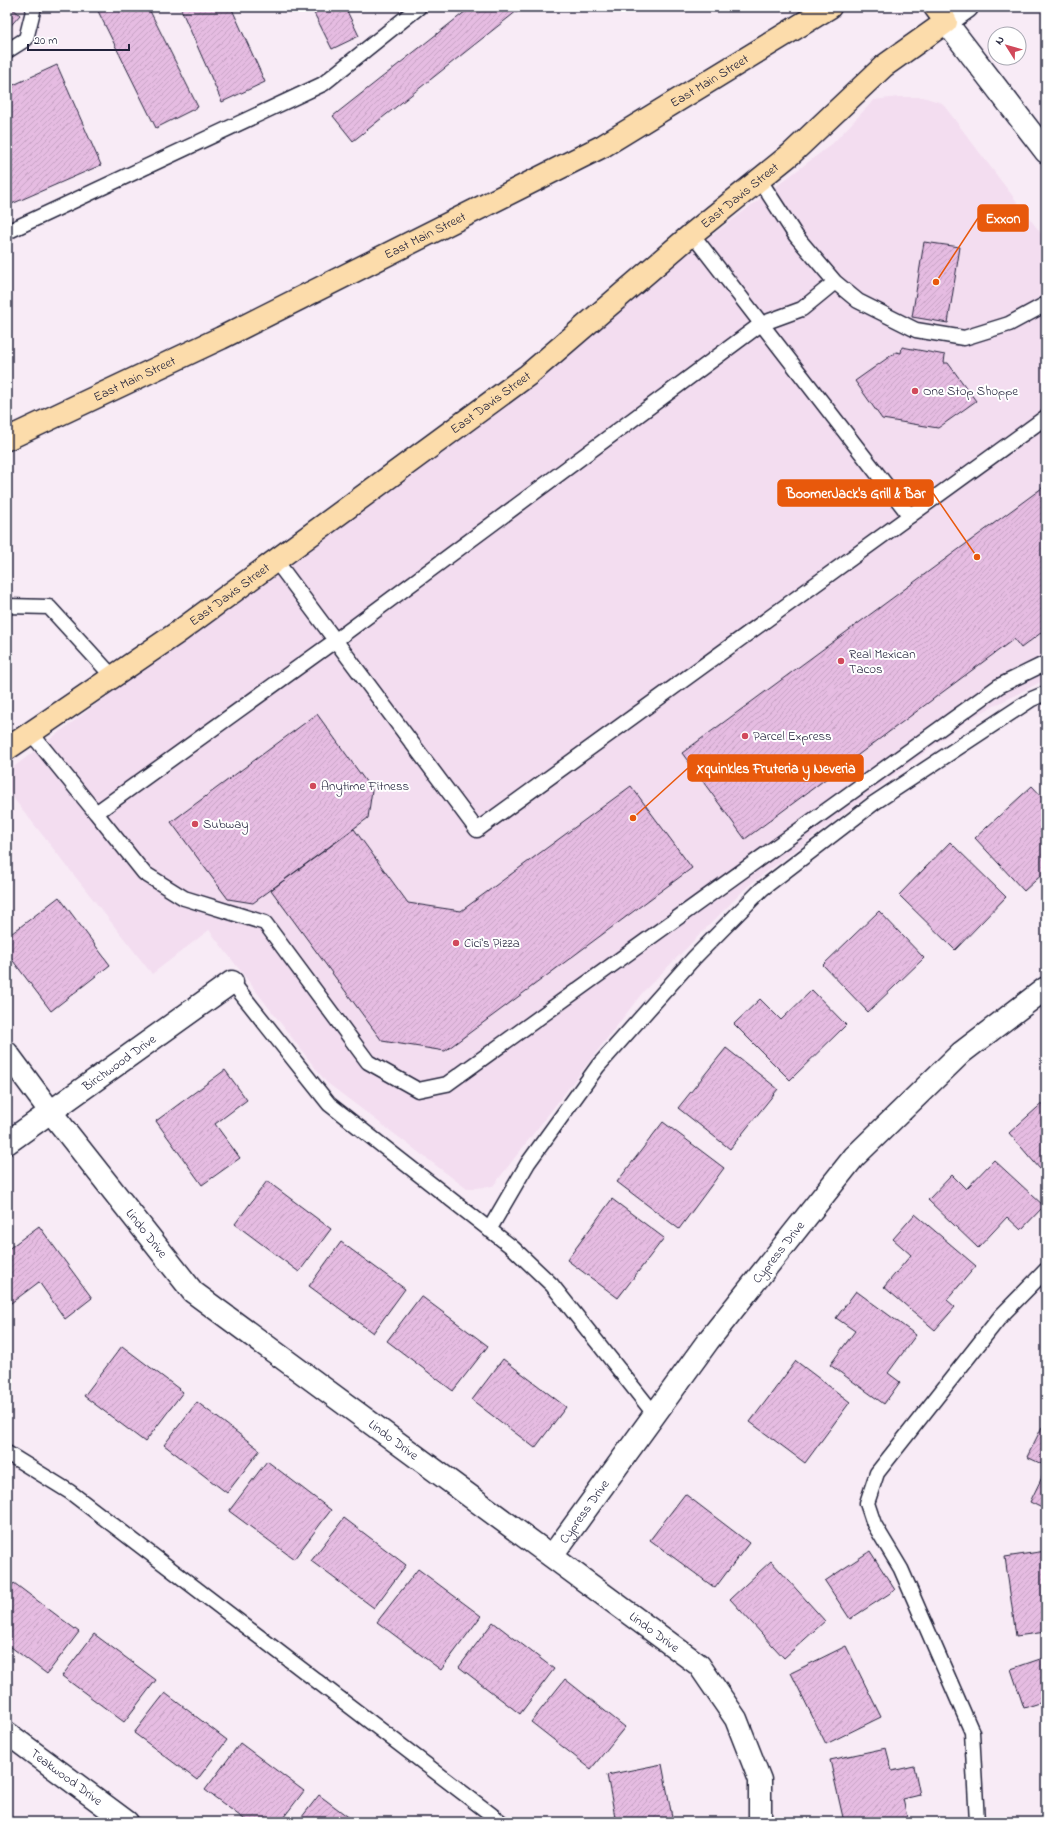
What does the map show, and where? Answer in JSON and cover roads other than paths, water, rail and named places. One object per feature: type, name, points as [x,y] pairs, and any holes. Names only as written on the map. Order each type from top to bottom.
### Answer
[{"type":"main road","name":"East Main Street","points":[[7,439],[221,338],[603,146],[830,7]]},
{"type":"main road","name":"East Davis Street","points":[[7,749],[177,633],[528,375],[692,234],[791,154],[940,14]]},
{"type":"street","points":[[967,7],[940,14],[1046,152]]},
{"type":"street","name":"Birchwood Drive","points":[[7,1143],[232,982]]},
{"type":"street","name":"Cypress Drive","points":[[552,1556],[708,1341],[854,1157],[961,1053],[1046,988]]},
{"type":"street","name":"Lindo Drive","points":[[7,1053],[50,1111],[193,1292],[699,1665],[736,1719],[760,1780],[760,1822]]},
{"type":"street","name":"Teakwood Drive","points":[[7,1733],[126,1822]]},
{"type":"lane","points":[[7,51],[26,39],[34,7]]},
{"type":"lane","points":[[7,232],[322,84],[419,7]]},
{"type":"lane","points":[[759,180],[796,236],[835,282],[858,300],[916,330],[964,338],[1009,324],[1046,304]]},
{"type":"lane","points":[[692,234],[910,516]]},
{"type":"lane","points":[[96,813],[336,640],[761,324],[802,309],[835,282]]},
{"type":"lane","points":[[276,561],[476,830],[1046,417]]},
{"type":"lane","points":[[7,606],[49,607],[113,677]]},
{"type":"lane","points":[[31,733],[144,873],[184,898],[265,923],[368,1062],[418,1090],[447,1084],[999,686],[1046,663]]},
{"type":"lane","points":[[489,1230],[528,1163],[598,1066],[694,958],[762,889],[874,803],[1032,699],[1046,693]]},
{"type":"lane","points":[[232,982],[328,1104],[513,1248],[552,1285],[655,1416]]},
{"type":"lane","points":[[977,1822],[972,1732],[901,1569],[874,1524],[867,1503],[877,1473],[1000,1317],[1046,1270]]},
{"type":"lane","points":[[7,1453],[70,1492],[501,1822]]},
{"type":"place","name":"Exxon","points":[[936,282]]},
{"type":"place","name":"One Stop Shoppe","points":[[915,391]]},
{"type":"place","name":"BoomerJack's Grill & Bar","points":[[977,557]]},
{"type":"place","name":"Real Mexican Tacos","points":[[841,661]]},
{"type":"place","name":"Parcel Express","points":[[745,736]]},
{"type":"place","name":"Anytime Fitness","points":[[313,786]]},
{"type":"place","name":"Xquinkles Fruteria y Neveria","points":[[633,818]]},
{"type":"place","name":"Subway","points":[[195,824]]},
{"type":"place","name":"Cici's Pizza","points":[[456,943]]}]
